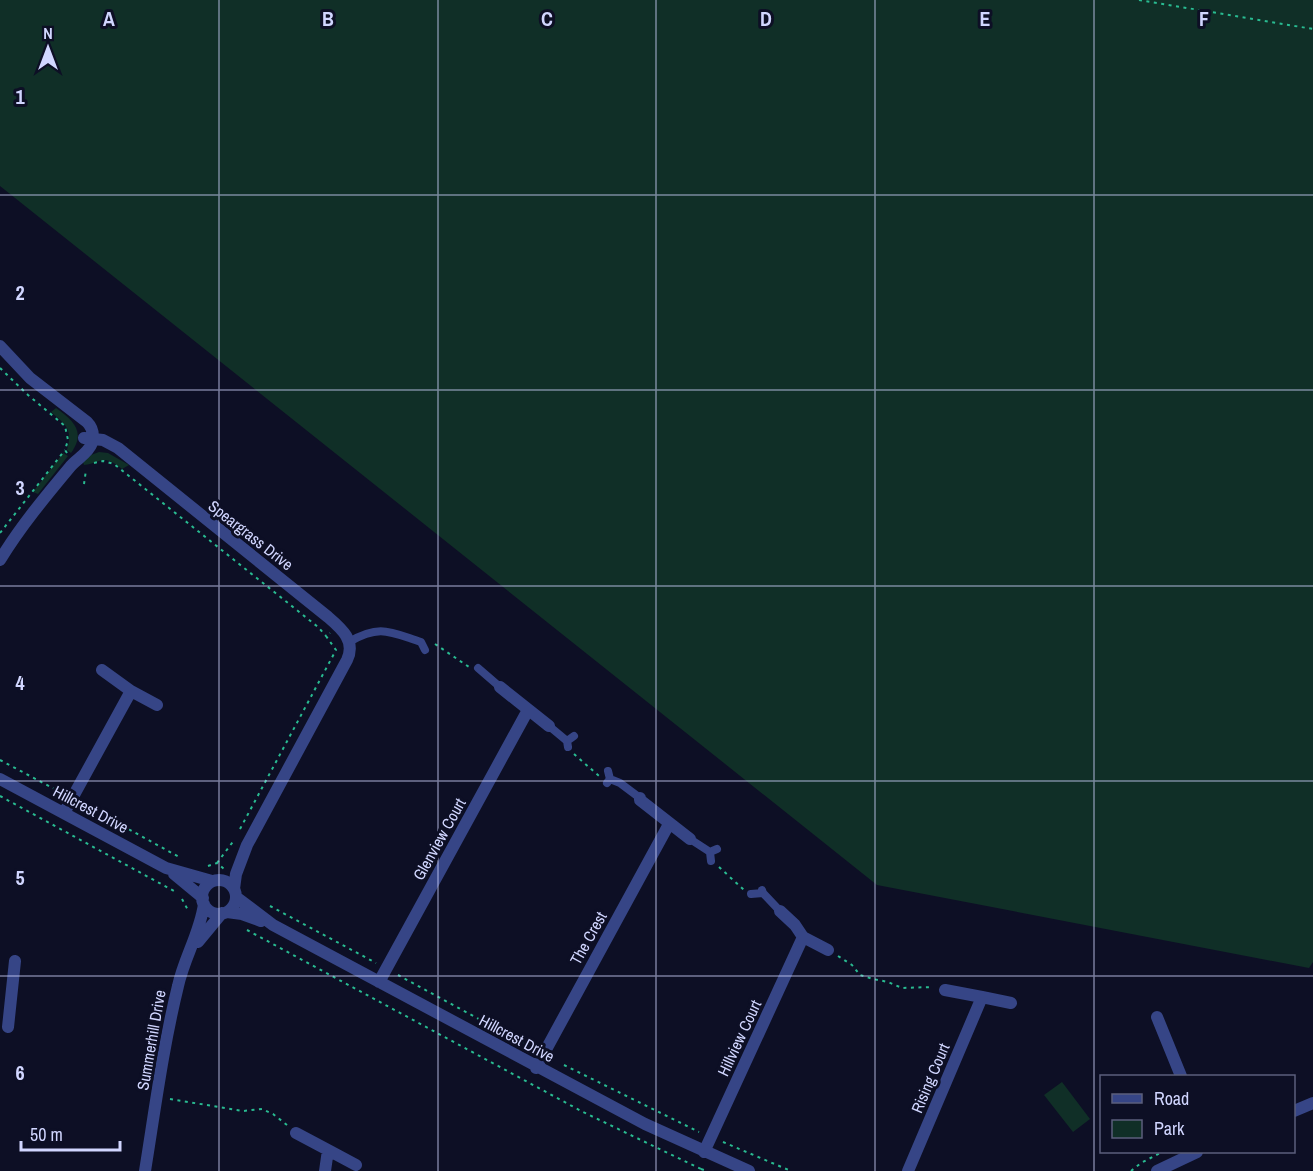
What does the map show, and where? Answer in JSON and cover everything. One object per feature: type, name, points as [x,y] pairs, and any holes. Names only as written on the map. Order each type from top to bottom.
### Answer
[{"type":"street","points":[[0,346],[30,378],[61,403],[89,439],[0,560]]},
{"type":"street","name":"Speargrass Drive","points":[[89,439],[128,458],[339,627],[350,642]]},
{"type":"street","points":[[247,845],[220,877],[205,888],[203,901],[211,911],[224,913],[234,906],[236,874],[247,845],[347,660],[350,654],[350,642]]},
{"type":"street","points":[[102,670],[131,691],[157,705]]},
{"type":"street","points":[[500,687],[549,726]]},
{"type":"street","points":[[64,813],[131,691]]},
{"type":"street","name":"Glenview Court","points":[[379,982],[392,972],[528,710]]},
{"type":"street","name":"Hillcrest Drive","points":[[0,779],[194,883],[203,901]]},
{"type":"street","points":[[640,798],[640,801],[690,839]]},
{"type":"street","name":"The Crest","points":[[536,1068],[669,824]]},
{"type":"street","points":[[220,877],[228,882],[235,893]]},
{"type":"street","name":"Hillcrest Drive","points":[[194,883],[220,877]]},
{"type":"street","name":"Hillcrest Drive","points":[[235,893],[273,925]]},
{"type":"street","name":"Summerhill Drive","points":[[145,1171],[172,1007],[202,918],[203,901]]},
{"type":"street","points":[[780,910],[803,937],[828,950]]},
{"type":"street","name":"Hillcrest Drive","points":[[224,913],[242,914],[273,925],[536,1068],[645,1124],[749,1171]]},
{"type":"street","name":"Summerhill Drive","points":[[190,953],[212,923],[224,913]]},
{"type":"street","name":"Hillview Court","points":[[704,1152],[803,937]]},
{"type":"street","points":[[8,1027],[5,989],[15,961]]},
{"type":"street","points":[[945,990],[1011,1003]]},
{"type":"street","name":"Rising Court","points":[[908,1171],[982,997]]},
{"type":"street","points":[[1157,1017],[1180,1075]]},
{"type":"street","points":[[1295,1110],[1313,1103]]},
{"type":"street","points":[[296,1132],[356,1165]]},
{"type":"street","points":[[325,1171],[328,1150]]},
{"type":"street","points":[[1157,1171],[1195,1153]]},
{"type":"lane","points":[[350,642],[363,634],[381,630],[424,641]]},
{"type":"lane","points":[[477,666],[500,687]]},
{"type":"lane","points":[[549,726],[570,741]]},
{"type":"lane","points":[[608,778],[620,783],[640,798]]},
{"type":"lane","points":[[690,839],[713,854]]},
{"type":"lane","points":[[751,894],[762,892],[780,910]]},
{"type":"path","points":[[1139,0],[1313,28]]},
{"type":"path","points":[[0,368],[65,426],[84,484]]},
{"type":"path","points":[[0,533],[75,460],[103,460],[114,464],[318,627],[336,650],[232,844],[217,863],[199,867],[194,883],[183,899],[190,915],[202,918]]},
{"type":"path","points":[[326,636],[339,627]]},
{"type":"path","points":[[424,641],[477,666]]},
{"type":"path","points":[[570,741],[608,778]]},
{"type":"path","points":[[0,760],[186,861]]},
{"type":"path","points":[[0,796],[174,891]]},
{"type":"path","points":[[713,854],[751,894]]},
{"type":"path","points":[[217,863],[220,877]]},
{"type":"path","points":[[264,903],[544,1054],[660,1113],[791,1171]]},
{"type":"path","points":[[246,930],[583,1112],[707,1171]]},
{"type":"path","points":[[828,950],[852,965],[860,975],[902,988],[929,986],[945,990]]},
{"type":"path","points":[[392,972],[402,967]]},
{"type":"path","points":[[156,1020],[163,991]]},
{"type":"path","points":[[159,1085],[171,1087],[168,1099],[243,1111],[262,1109],[273,1113],[296,1132]]},
{"type":"path","points":[[1131,1171],[1160,1153]]},
{"type":"green space","points":[[0,0],[1313,0],[1313,962],[1309,968],[877,885],[0,186]]},
{"type":"green space","points":[[56,408],[73,422],[78,433],[78,439],[71,453],[67,450],[69,432],[61,420],[51,412]]},
{"type":"green space","points":[[99,452],[108,453],[129,465],[122,469],[110,461],[102,460],[84,465],[83,462],[91,455]]},
{"type":"green space","points":[[63,453],[68,456],[38,494],[33,492]]},
{"type":"green space","points":[[1062,1082],[1090,1119],[1073,1132],[1044,1095]]}]
